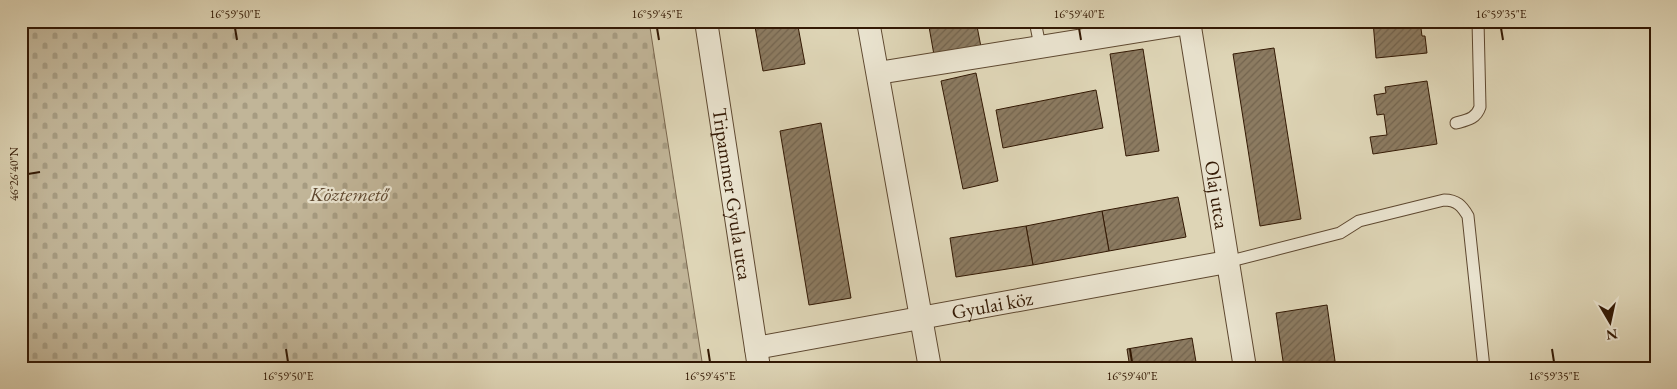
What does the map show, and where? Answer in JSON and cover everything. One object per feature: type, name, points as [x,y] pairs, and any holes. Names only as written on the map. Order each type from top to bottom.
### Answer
[{"type":"street","name":"Tripammer Gyula utca","points":[[706,21],[758,358]]},
{"type":"street","points":[[868,21],[930,368]]},
{"type":"street","name":"Olaj utca","points":[[878,73],[1189,22],[1245,368]]},
{"type":"street","name":"Gyulai köz","points":[[758,358],[921,318],[1227,262]]},
{"type":"lane","points":[[1035,21],[1040,46]]},
{"type":"lane","points":[[1456,123],[1472,119],[1476,116],[1480,107],[1478,21]]},
{"type":"lane","points":[[1227,262],[1340,233],[1358,220],[1451,200],[1458,203],[1468,216],[1484,368]]},
{"type":"green space","name":"Köztemető","points":[[21,21],[649,21],[703,368],[21,368]]},
{"type":"building","points":[[754,21],[797,21],[805,64],[763,71]]},
{"type":"building","points":[[928,21],[976,21],[981,47],[934,55]]},
{"type":"building","points":[[1084,21],[1112,21],[1085,26]]},
{"type":"building","points":[[1373,21],[1420,21],[1422,36],[1425,36],[1427,53],[1376,58]]},
{"type":"building","points":[[1274,48],[1301,219],[1260,226],[1233,54]]},
{"type":"building","points":[[1143,49],[1159,151],[1126,156],[1110,54]]},
{"type":"building","points":[[976,73],[998,181],[963,189],[941,81]]},
{"type":"building","points":[[1427,81],[1437,144],[1373,154],[1370,137],[1387,135],[1384,114],[1377,115],[1374,95],[1386,93],[1385,87]]},
{"type":"building","points":[[1096,90],[1103,128],[1003,148],[996,110]]},
{"type":"building","points":[[821,123],[851,298],[809,305],[780,131]]},
{"type":"building","points":[[1178,197],[1186,237],[1109,251],[1102,211]]},
{"type":"building","points":[[1102,211],[1109,251],[1033,265],[1026,226]]},
{"type":"building","points":[[1026,226],[1033,265],[956,277],[950,238]]},
{"type":"building","points":[[1327,305],[1336,368],[1284,368],[1276,313]]},
{"type":"building","points":[[1192,338],[1197,368],[1130,368],[1127,349]]},
{"type":"building","points":[[1057,362],[1058,368],[1017,368]]}]
